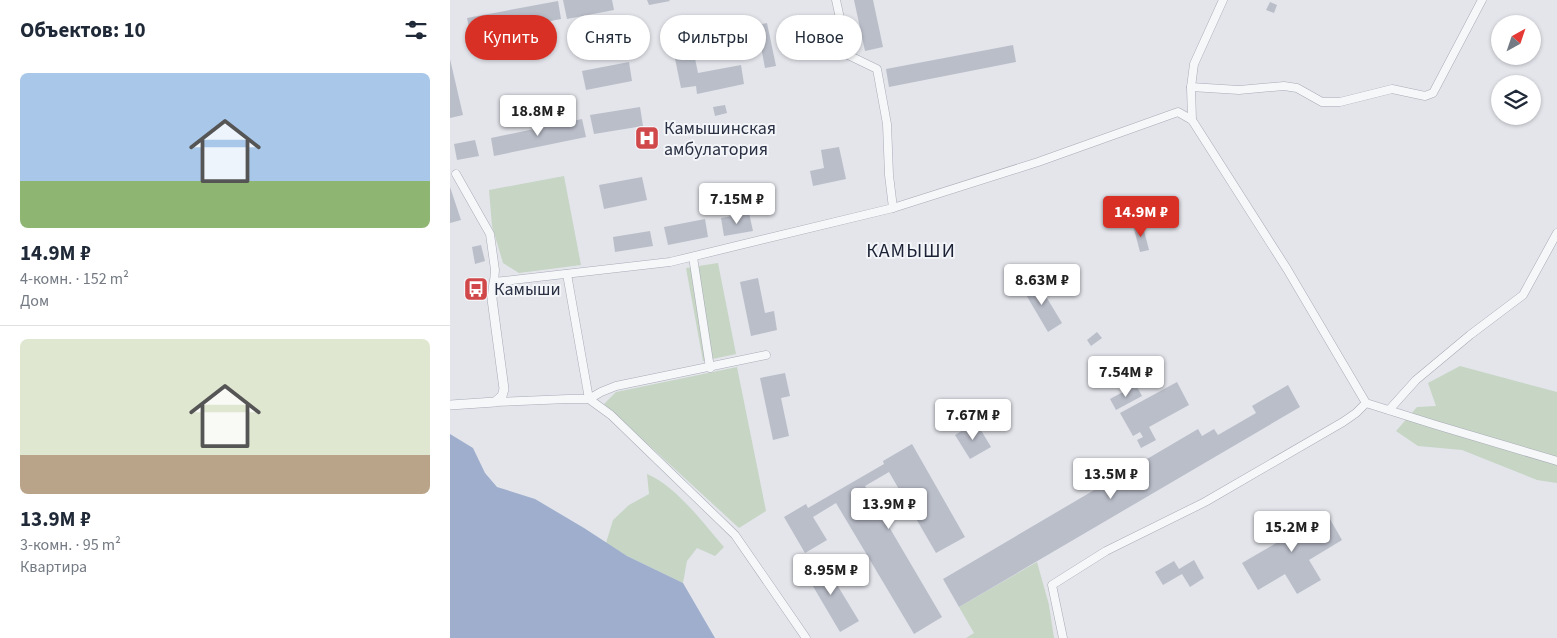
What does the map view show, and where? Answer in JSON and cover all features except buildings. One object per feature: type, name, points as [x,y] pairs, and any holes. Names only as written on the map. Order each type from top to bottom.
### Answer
[{"type":"street","points":[[836,0],[848,55],[877,69],[887,124],[888,175],[893,208]]},
{"type":"street","points":[[1192,120],[1191,87],[1194,64],[1223,0]]},
{"type":"street","points":[[1191,87],[1239,90],[1284,86],[1297,88],[1322,102],[1340,102],[1392,88],[1425,96],[1430,95],[1433,94],[1482,0]]},
{"type":"street","points":[[494,282],[670,262],[893,208],[1038,162],[1178,112],[1192,120],[1287,269],[1366,403],[1557,460]]},
{"type":"street","points":[[456,174],[490,234],[495,270],[492,299],[504,389],[502,396],[495,402]]},
{"type":"street","points":[[1389,410],[1416,380],[1470,335],[1523,295],[1557,234]]},
{"type":"street","points":[[693,257],[710,368]]},
{"type":"street","points":[[567,274],[589,400]]},
{"type":"street","points":[[589,400],[601,392],[616,386],[766,356]]},
{"type":"street","points":[[450,405],[568,399],[589,400],[611,415],[735,535],[806,638]]},
{"type":"street","points":[[1063,638],[1052,585],[1106,551],[1205,502],[1343,422],[1366,403]]},
{"type":"green space","points":[[564,176],[581,265],[519,273],[503,263],[492,226],[489,190]]},
{"type":"green space","points":[[718,263],[736,354],[703,361],[686,268]]},
{"type":"green space","points":[[1460,366],[1557,392],[1557,483],[1537,480],[1462,450],[1418,446],[1396,431],[1417,407],[1436,406],[1428,383]]},
{"type":"green space","points":[[737,367],[766,511],[739,528],[604,404],[616,392]]},
{"type":"green space","points":[[647,474],[658,479],[678,496],[724,547],[715,556],[697,548],[687,561],[683,583],[627,556],[606,543],[613,520],[629,505],[649,494]]},
{"type":"green space","points":[[1037,562],[1049,605],[1054,638],[966,638],[974,633],[959,607]]},
{"type":"water","points":[[450,434],[473,448],[485,473],[497,487],[535,499],[627,556],[683,583],[715,638],[450,638]]},
{"type":"place","name":"Камышинская амбулатория","points":[[647,138]]},
{"type":"place","name":"Камыши","points":[[476,289]]},
{"type":"district","name":"КАМЫШИ","points":[[911,250]]}]
